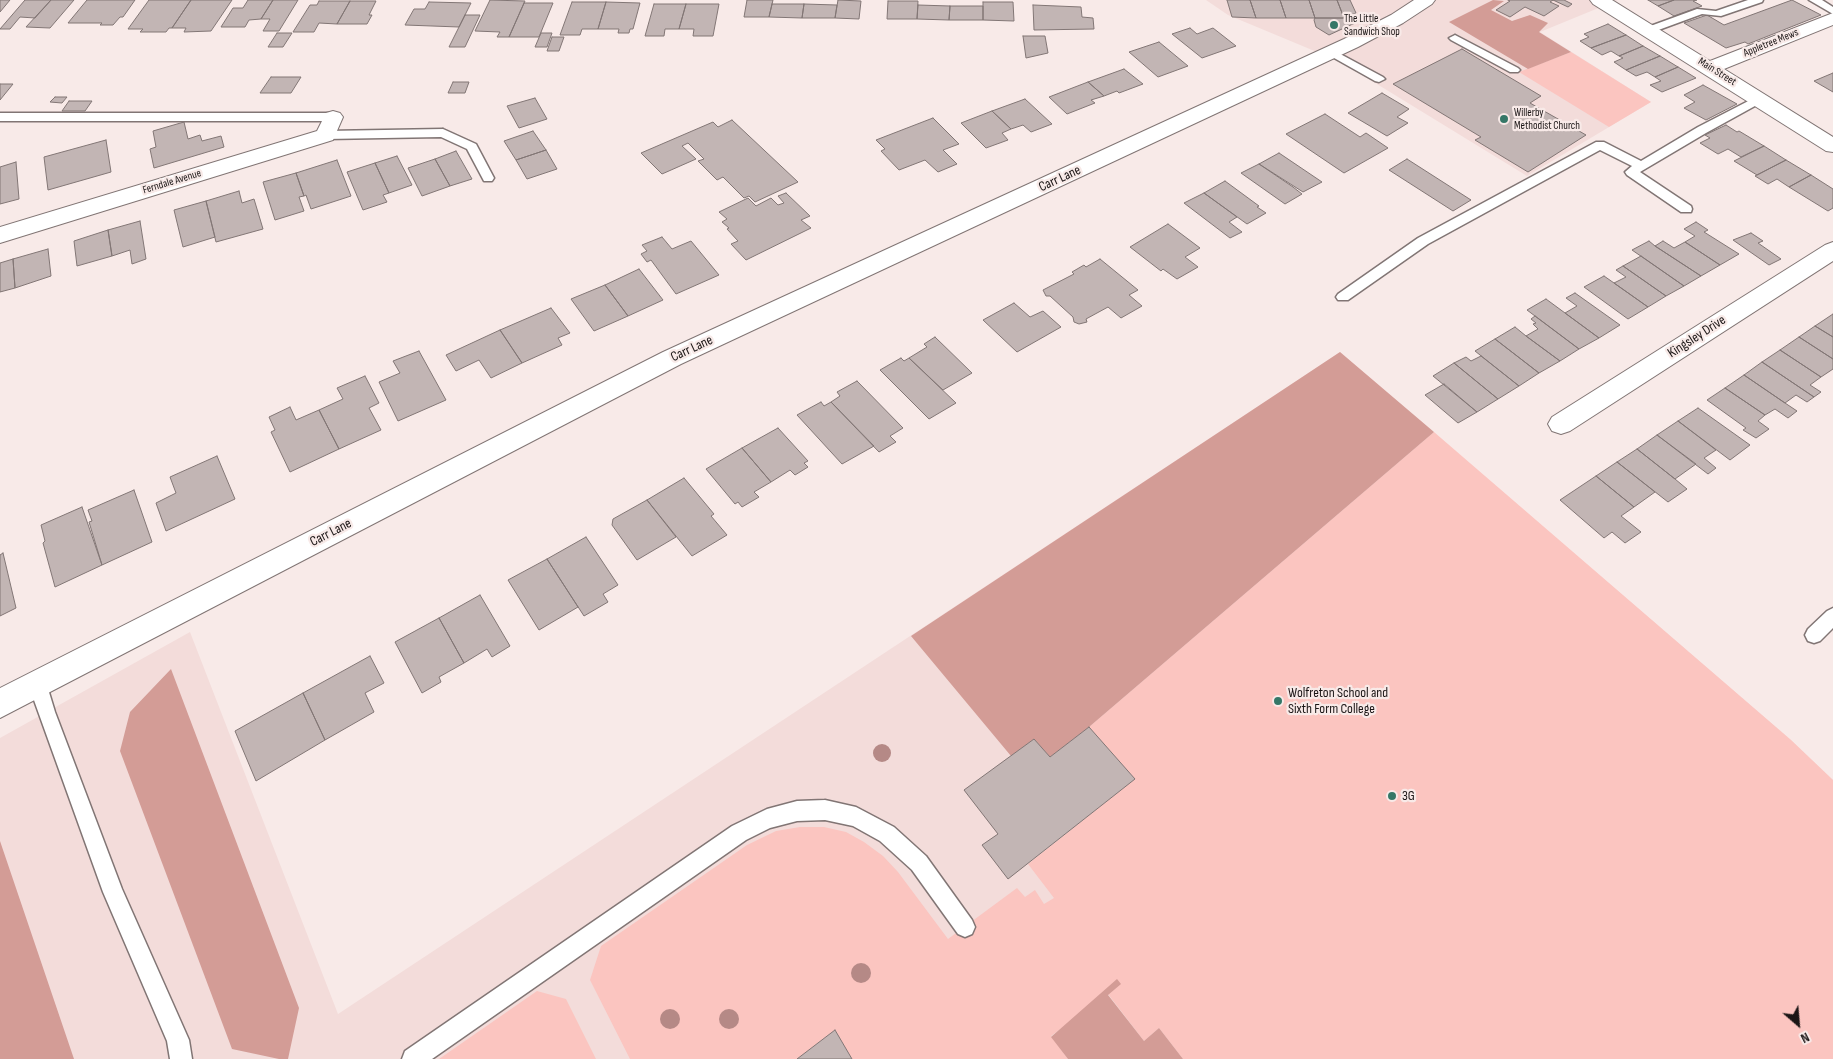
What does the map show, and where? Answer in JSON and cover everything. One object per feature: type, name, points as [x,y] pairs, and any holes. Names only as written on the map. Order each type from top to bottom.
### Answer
[{"type":"street","name":"Carr Lane","points":[[0,704],[672,358],[1180,124],[1331,52],[1396,9],[1426,0]]},
{"type":"street","name":"Main Street","points":[[1612,2],[1648,30],[1833,146]]},
{"type":"street","name":"Appletree Mews","points":[[1710,68],[1833,19]]},
{"type":"street","name":"Ferndale Avenue","points":[[0,235],[330,126]]},
{"type":"street","name":"Kingsley Drive","points":[[1561,424],[1833,250]]},
{"type":"lane","points":[[1648,30],[1701,11],[1717,14],[1758,0]]},
{"type":"lane","points":[[1814,0],[1833,11]]},
{"type":"lane","points":[[1455,38],[1514,70]]},
{"type":"lane","points":[[1331,52],[1379,79]]},
{"type":"lane","points":[[1686,208],[1631,172],[1702,130],[1760,99]]},
{"type":"lane","points":[[0,117],[330,126],[443,132],[472,147],[488,178]]},
{"type":"lane","points":[[1343,297],[1423,241],[1600,145],[1641,166]]},
{"type":"lane","points":[[1814,634],[1833,616]]},
{"type":"lane","points":[[40,683],[39,689],[46,712],[112,892],[178,1040],[180,1059]]},
{"type":"lane","points":[[413,1059],[740,833],[767,819],[797,810],[825,810],[856,817],[887,834],[919,864],[965,926]]},
{"type":"shaded area","points":[[1206,0],[1618,0],[1540,32],[1651,102],[1527,176],[1341,62],[1228,15]]},
{"type":"shaded area","points":[[1493,0],[1504,1],[1491,10],[1512,21],[1530,15],[1548,23],[1539,32],[1571,52],[1528,69],[1449,22]]},
{"type":"shaded area","points":[[1571,52],[1651,102],[1609,127],[1519,72]]},
{"type":"shaded area","name":"Wolfreton School and Sixth Form College","points":[[1340,352],[1791,740],[1833,780],[1833,1059],[0,1059],[0,738],[190,632],[338,1014]]},
{"type":"shaded area","points":[[1340,352],[1434,432],[1089,727],[1050,757],[1034,739],[1011,756],[911,636]]},
{"type":"shaded area","points":[[1434,432],[1791,740],[1833,780],[1833,1059],[1183,1059],[1159,1028],[1144,1041],[1108,994],[1051,1036],[1068,1059],[852,1059],[835,1030],[797,1059],[630,1059],[590,980],[601,946],[747,845],[776,831],[800,827],[824,827],[846,832],[864,842],[883,856],[898,872],[948,939],[1017,888],[1025,897],[1035,890],[1044,904],[1054,898],[1028,864],[1135,779],[1089,727]]},
{"type":"shaded area","points":[[171,669],[299,1008],[288,1059],[279,1059],[232,1049],[120,751],[130,712]]},
{"type":"shaded area","points":[[0,841],[74,1059],[0,1059]]},
{"type":"shaded area","points":[[1117,979],[1121,984],[1108,995],[1144,1041],[1159,1028],[1183,1059],[1068,1059],[1051,1037]]},
{"type":"shaded area","points":[[537,991],[566,999],[596,1059],[439,1059]]},
{"type":"building","points":[[0,0],[10,0],[0,12]]},
{"type":"building","points":[[25,0],[51,0],[35,18],[20,17],[10,29],[0,29]]},
{"type":"building","points":[[51,0],[74,0],[50,28],[26,27]]},
{"type":"building","points":[[87,0],[135,0],[123,17],[120,17],[113,25],[100,25],[102,23],[68,23]]},
{"type":"building","points":[[149,0],[191,0],[172,28],[169,28],[166,32],[140,32],[143,29],[128,29]]},
{"type":"building","points":[[191,0],[232,0],[211,31],[184,32],[186,28],[172,28]]},
{"type":"building","points":[[248,0],[273,0],[261,19],[249,20],[245,27],[221,27],[233,8],[243,8]]},
{"type":"building","points":[[273,0],[298,0],[279,31],[263,31],[270,19],[261,19]]},
{"type":"building","points":[[490,0],[525,1],[509,37],[497,37],[500,32],[475,31]]},
{"type":"building","points":[[747,0],[773,0],[769,17],[744,17]]},
{"type":"building","points":[[838,0],[861,1],[859,19],[835,18]]},
{"type":"building","points":[[1227,0],[1250,0],[1256,18],[1232,17]]},
{"type":"building","points":[[1250,0],[1280,0],[1286,18],[1256,18]]},
{"type":"building","points":[[1280,0],[1309,0],[1315,18],[1286,18]]},
{"type":"building","points":[[1309,0],[1337,0],[1344,18],[1315,18]]},
{"type":"building","points":[[1337,0],[1350,0],[1356,13],[1344,18]]},
{"type":"building","points":[[1508,0],[1553,0],[1550,2],[1559,6],[1544,16],[1525,7],[1510,17],[1496,10],[1510,1]]},
{"type":"building","points":[[1553,0],[1564,0],[1572,4],[1568,7]]},
{"type":"building","points":[[1648,0],[1674,0],[1658,6]]},
{"type":"building","points":[[1674,0],[1697,0],[1693,1],[1702,6],[1674,16],[1658,6]]},
{"type":"building","points":[[1792,0],[1821,15],[1748,44],[1745,42],[1726,48],[1684,23],[1707,15],[1724,25]]},
{"type":"building","points":[[319,1],[350,1],[337,24],[319,23],[314,32],[293,32],[310,5],[317,5]]},
{"type":"building","points":[[350,1],[376,1],[367,24],[337,24]]},
{"type":"building","points":[[888,1],[918,1],[917,19],[887,19]]},
{"type":"building","points":[[429,2],[471,3],[459,27],[405,25],[414,9],[425,9]]},
{"type":"building","points":[[572,2],[606,2],[598,29],[582,29],[580,35],[560,35]]},
{"type":"building","points":[[606,2],[640,3],[633,29],[630,29],[629,33],[618,33],[619,29],[598,29]]},
{"type":"building","points":[[983,2],[1013,2],[1014,21],[983,20]]},
{"type":"building","points":[[524,3],[553,3],[539,37],[509,37]]},
{"type":"building","points":[[654,4],[686,4],[679,29],[665,29],[664,36],[645,36]]},
{"type":"building","points":[[686,4],[719,4],[713,36],[693,36],[694,29],[679,29]]},
{"type":"building","points":[[772,4],[804,4],[802,18],[769,17]]},
{"type":"building","points":[[804,4],[837,5],[835,18],[802,18]]},
{"type":"building","points":[[918,5],[950,6],[949,20],[917,19]]},
{"type":"building","points":[[1033,5],[1081,7],[1082,17],[1093,18],[1094,29],[1034,30]]},
{"type":"building","points":[[950,6],[983,6],[983,20],[949,20]]},
{"type":"building","points":[[465,15],[480,15],[465,47],[449,47]]},
{"type":"building","name":"The Little Sandwich Shop","points":[[1315,18],[1344,18],[1355,23],[1329,35],[1316,27]]},
{"type":"building","points":[[1608,24],[1626,35],[1591,48],[1580,41],[1589,37],[1584,34]]},
{"type":"building","points":[[1190,28],[1197,34],[1213,28],[1236,46],[1202,58],[1172,34]]},
{"type":"building","points":[[277,33],[292,33],[283,47],[268,47]]},
{"type":"building","points":[[541,33],[552,33],[547,47],[535,47]]},
{"type":"building","points":[[1626,35],[1643,46],[1619,56],[1611,51],[1602,55],[1591,48]]},
{"type":"building","points":[[1023,36],[1045,36],[1048,53],[1026,58]]},
{"type":"building","points":[[552,37],[564,37],[559,51],[547,51]]},
{"type":"building","points":[[1159,42],[1188,66],[1158,77],[1129,52]]},
{"type":"building","points":[[1643,46],[1660,56],[1626,70],[1614,62],[1623,58],[1619,56]]},
{"type":"building","name":"Willerby Methodist Church","points":[[1462,49],[1541,96],[1530,103],[1586,135],[1528,172],[1475,140],[1481,137],[1393,84]]},
{"type":"building","points":[[1660,56],[1678,67],[1655,77],[1647,72],[1636,76],[1626,70]]},
{"type":"building","points":[[1678,67],[1696,78],[1662,92],[1650,85],[1661,81],[1655,77]]},
{"type":"building","points":[[1124,69],[1143,84],[1119,93],[1117,91],[1104,96],[1088,82]]},
{"type":"building","points":[[1833,73],[1833,92],[1814,81]]},
{"type":"building","points":[[271,77],[301,77],[291,93],[260,93]]},
{"type":"building","points":[[453,82],[469,82],[465,93],[448,93]]},
{"type":"building","points":[[1088,82],[1104,96],[1091,100],[1095,103],[1067,114],[1049,97]]},
{"type":"building","points":[[0,84],[13,84],[0,100]]},
{"type":"building","points":[[1703,85],[1737,104],[1706,120],[1684,108],[1695,102],[1684,95]]},
{"type":"building","points":[[1382,93],[1409,109],[1397,117],[1408,123],[1387,136],[1348,113]]},
{"type":"building","points":[[55,97],[67,97],[62,103],[50,102]]},
{"type":"building","points":[[535,98],[547,119],[519,128],[507,106]]},
{"type":"building","points":[[1025,99],[1052,124],[1031,132],[1023,125],[1011,129],[992,111]]},
{"type":"building","points":[[69,101],[92,101],[85,111],[62,111]]},
{"type":"building","points":[[992,111],[1011,129],[1002,133],[1008,140],[986,148],[961,123]]},
{"type":"building","points":[[1325,114],[1360,137],[1366,133],[1388,148],[1344,173],[1286,134]]},
{"type":"building","points":[[933,118],[959,144],[943,150],[957,164],[938,172],[925,160],[899,170],[881,151],[885,149],[876,140]]},
{"type":"building","points":[[732,120],[798,182],[755,202],[749,196],[744,198],[723,177],[717,180],[698,161],[704,159],[688,143],[682,146],[696,159],[662,174],[641,153],[713,122],[718,127]]},
{"type":"building","points":[[184,122],[188,139],[200,135],[202,141],[221,136],[224,147],[154,168],[150,149],[156,147],[153,131]]},
{"type":"building","points":[[1726,125],[1764,146],[1741,157],[1728,149],[1718,154],[1700,143],[1710,138],[1705,135]]},
{"type":"building","points":[[533,131],[546,150],[516,160],[504,141]]},
{"type":"building","points":[[106,140],[111,172],[48,190],[44,157]]},
{"type":"building","points":[[1764,146],[1786,160],[1757,175],[1734,161]]},
{"type":"building","points":[[546,150],[557,169],[527,179],[516,160]]},
{"type":"building","points":[[456,151],[472,179],[450,186],[435,159]]},
{"type":"building","points":[[1279,153],[1322,182],[1303,192],[1259,164]]},
{"type":"building","points":[[397,156],[412,185],[389,193],[375,163]]},
{"type":"building","points":[[435,159],[450,186],[422,196],[408,168]]},
{"type":"building","points":[[1407,159],[1471,200],[1453,211],[1389,170]]},
{"type":"building","points":[[337,160],[351,196],[311,209],[296,173]]},
{"type":"building","points":[[1786,160],[1811,175],[1789,187],[1777,179],[1768,184],[1755,176]]},
{"type":"building","points":[[16,162],[19,199],[0,204],[0,167]]},
{"type":"building","points":[[375,163],[389,193],[383,195],[387,202],[363,210],[347,172]]},
{"type":"building","points":[[1259,164],[1302,194],[1285,204],[1241,173]]},
{"type":"building","points":[[296,173],[304,196],[299,197],[304,211],[275,220],[263,182]]},
{"type":"building","points":[[1811,175],[1833,189],[1833,208],[1828,211],[1789,187]]},
{"type":"building","points":[[1225,181],[1266,213],[1247,224],[1204,193]]},
{"type":"building","points":[[239,191],[242,203],[254,199],[263,229],[216,242],[206,201]]},
{"type":"building","points":[[786,193],[810,216],[801,220],[811,228],[746,260],[731,244],[738,241],[722,222],[727,219],[719,212],[748,198],[756,206],[771,198],[778,205],[784,203],[778,196]]},
{"type":"building","points":[[1204,193],[1237,217],[1229,222],[1242,232],[1230,238],[1184,203]]},
{"type":"building","points":[[206,201],[215,237],[183,247],[174,210]]},
{"type":"building","points":[[140,221],[146,259],[132,264],[130,250],[112,256],[108,230]]},
{"type":"building","points":[[1696,222],[1708,230],[1704,232],[1739,254],[1720,265],[1685,242],[1695,236],[1684,229]]},
{"type":"building","points":[[1168,224],[1200,248],[1185,257],[1198,267],[1177,279],[1163,269],[1161,271],[1130,247]]},
{"type":"building","points":[[108,230],[112,256],[77,266],[74,241]]},
{"type":"building","points":[[1751,233],[1763,241],[1758,243],[1781,259],[1769,265],[1733,240]]},
{"type":"building","points":[[662,237],[672,249],[691,241],[719,275],[676,294],[651,260],[647,262],[641,254],[647,251],[642,245]]},
{"type":"building","points":[[1649,241],[1701,276],[1684,286],[1632,250]]},
{"type":"building","points":[[1663,241],[1674,248],[1685,242],[1720,265],[1701,276],[1655,246]]},
{"type":"building","points":[[48,249],[51,276],[15,288],[13,259]]},
{"type":"building","points":[[1641,256],[1684,286],[1666,296],[1623,266]]},
{"type":"building","points":[[13,259],[15,288],[0,292],[0,263]]},
{"type":"building","points":[[1100,259],[1138,290],[1129,295],[1142,306],[1121,318],[1108,307],[1086,319],[1087,322],[1079,324],[1074,322],[1073,317],[1050,296],[1046,296],[1043,290],[1074,274],[1072,272],[1084,265],[1086,267]]},
{"type":"building","points":[[1623,266],[1666,296],[1648,307],[1614,283],[1626,277],[1616,270]]},
{"type":"building","points":[[639,269],[663,300],[628,316],[605,285]]},
{"type":"building","points":[[1604,276],[1648,307],[1628,319],[1584,287]]},
{"type":"building","points":[[605,285],[628,316],[594,331],[571,299]]},
{"type":"building","points":[[1575,293],[1620,325],[1599,338],[1565,313],[1577,306],[1566,298]]},
{"type":"building","points":[[1546,299],[1599,338],[1579,349],[1527,310]]},
{"type":"building","points":[[1014,303],[1030,317],[1043,311],[1061,327],[1017,352],[983,320]]},
{"type":"building","points":[[551,308],[570,333],[558,338],[562,345],[522,363],[500,330]]},
{"type":"building","points":[[1833,314],[1833,337],[1815,326]]},
{"type":"building","points":[[1535,316],[1579,349],[1560,361],[1526,336],[1538,329],[1533,324],[1536,323],[1531,319]]},
{"type":"building","points":[[1815,326],[1833,337],[1833,359],[1799,337]]},
{"type":"building","points":[[1515,327],[1560,361],[1539,373],[1495,339]]},
{"type":"building","points":[[500,330],[522,363],[491,378],[479,360],[456,371],[446,355]]},
{"type":"building","points":[[935,337],[972,373],[943,390],[909,358],[927,347],[924,344]]},
{"type":"building","points":[[1799,337],[1833,359],[1833,369],[1821,377],[1780,350]]},
{"type":"building","points":[[1495,339],[1539,373],[1519,386],[1475,351]]},
{"type":"building","points":[[1780,350],[1821,377],[1810,385],[1821,392],[1814,397],[1762,362]]},
{"type":"building","points":[[419,351],[446,400],[398,421],[379,382],[400,373],[393,361]]},
{"type":"building","points":[[1481,356],[1519,386],[1498,399],[1454,363],[1466,357],[1471,361]]},
{"type":"building","points":[[901,358],[904,361],[909,358],[956,403],[929,419],[880,370]]},
{"type":"building","points":[[1762,362],[1814,397],[1807,402],[1796,395],[1785,403],[1744,375]]},
{"type":"building","points":[[1454,363],[1498,399],[1477,412],[1433,376]]},
{"type":"building","points":[[1744,375],[1797,411],[1788,418],[1775,409],[1765,415],[1725,388]]},
{"type":"building","points":[[365,376],[379,403],[369,408],[381,430],[339,449],[319,410],[343,399],[337,388]]},
{"type":"building","points":[[857,381],[903,428],[890,436],[896,442],[879,452],[831,402],[840,396],[837,392]]},
{"type":"building","points":[[1444,384],[1477,412],[1458,423],[1425,395]]},
{"type":"building","points":[[1725,388],[1765,415],[1758,421],[1769,429],[1756,438],[1743,430],[1746,428],[1707,400]]},
{"type":"building","points":[[821,402],[824,406],[831,402],[874,446],[842,464],[797,415]]},
{"type":"building","points":[[290,407],[296,420],[319,410],[339,449],[290,472],[271,432],[275,430],[269,417]]},
{"type":"building","points":[[1698,408],[1750,445],[1730,460],[1678,421]]},
{"type":"building","points":[[1678,421],[1716,450],[1704,458],[1716,468],[1708,474],[1657,435]]},
{"type":"building","points":[[778,428],[808,461],[804,463],[808,467],[795,475],[790,470],[771,482],[742,448]]},
{"type":"building","points":[[1657,435],[1696,464],[1675,479],[1637,449]]},
{"type":"building","points":[[742,448],[771,482],[754,492],[759,497],[742,507],[738,502],[735,504],[706,469]]},
{"type":"building","points":[[1637,449],[1687,489],[1668,502],[1617,462]]},
{"type":"building","points":[[217,456],[235,499],[166,531],[156,503],[176,493],[170,477]]},
{"type":"building","points":[[1617,462],[1655,492],[1634,507],[1596,476]]},
{"type":"building","points":[[1596,476],[1634,507],[1621,516],[1641,532],[1625,543],[1612,532],[1604,538],[1560,500]]},
{"type":"building","points":[[684,478],[714,514],[711,516],[727,535],[692,556],[647,500]]},
{"type":"building","points":[[134,490],[152,542],[102,565],[89,522],[92,521],[88,510]]},
{"type":"building","points":[[647,500],[676,537],[637,560],[612,525],[613,519]]},
{"type":"building","points":[[82,507],[102,565],[55,587],[43,543],[45,541],[41,525]]},
{"type":"building","points":[[586,537],[618,585],[603,594],[608,602],[584,616],[547,559]]},
{"type":"building","points":[[3,553],[16,608],[0,616],[0,555]]},
{"type":"building","points":[[547,559],[578,607],[539,630],[508,580]]},
{"type":"building","points":[[480,595],[510,646],[492,657],[487,649],[464,663],[439,618]]},
{"type":"building","points":[[439,618],[464,663],[439,677],[441,682],[422,693],[395,642]]},
{"type":"building","points":[[370,656],[384,683],[365,693],[374,712],[325,740],[303,693]]},
{"type":"building","points":[[303,693],[325,740],[256,781],[235,731]]},
{"type":"building","points":[[1089,727],[1135,779],[1008,879],[982,845],[998,834],[964,790],[1034,739],[1050,757]]},
{"type":"building","points":[[835,1030],[852,1059],[797,1059]]},
{"type":"place","name":"The Little Sandwich Shop","points":[[1334,25]]},
{"type":"place","name":"Willerby Methodist Church","points":[[1504,119]]},
{"type":"place","name":"Wolfreton School and Sixth Form College","points":[[1278,701]]},
{"type":"place","name":"3G","points":[[1392,796]]}]
